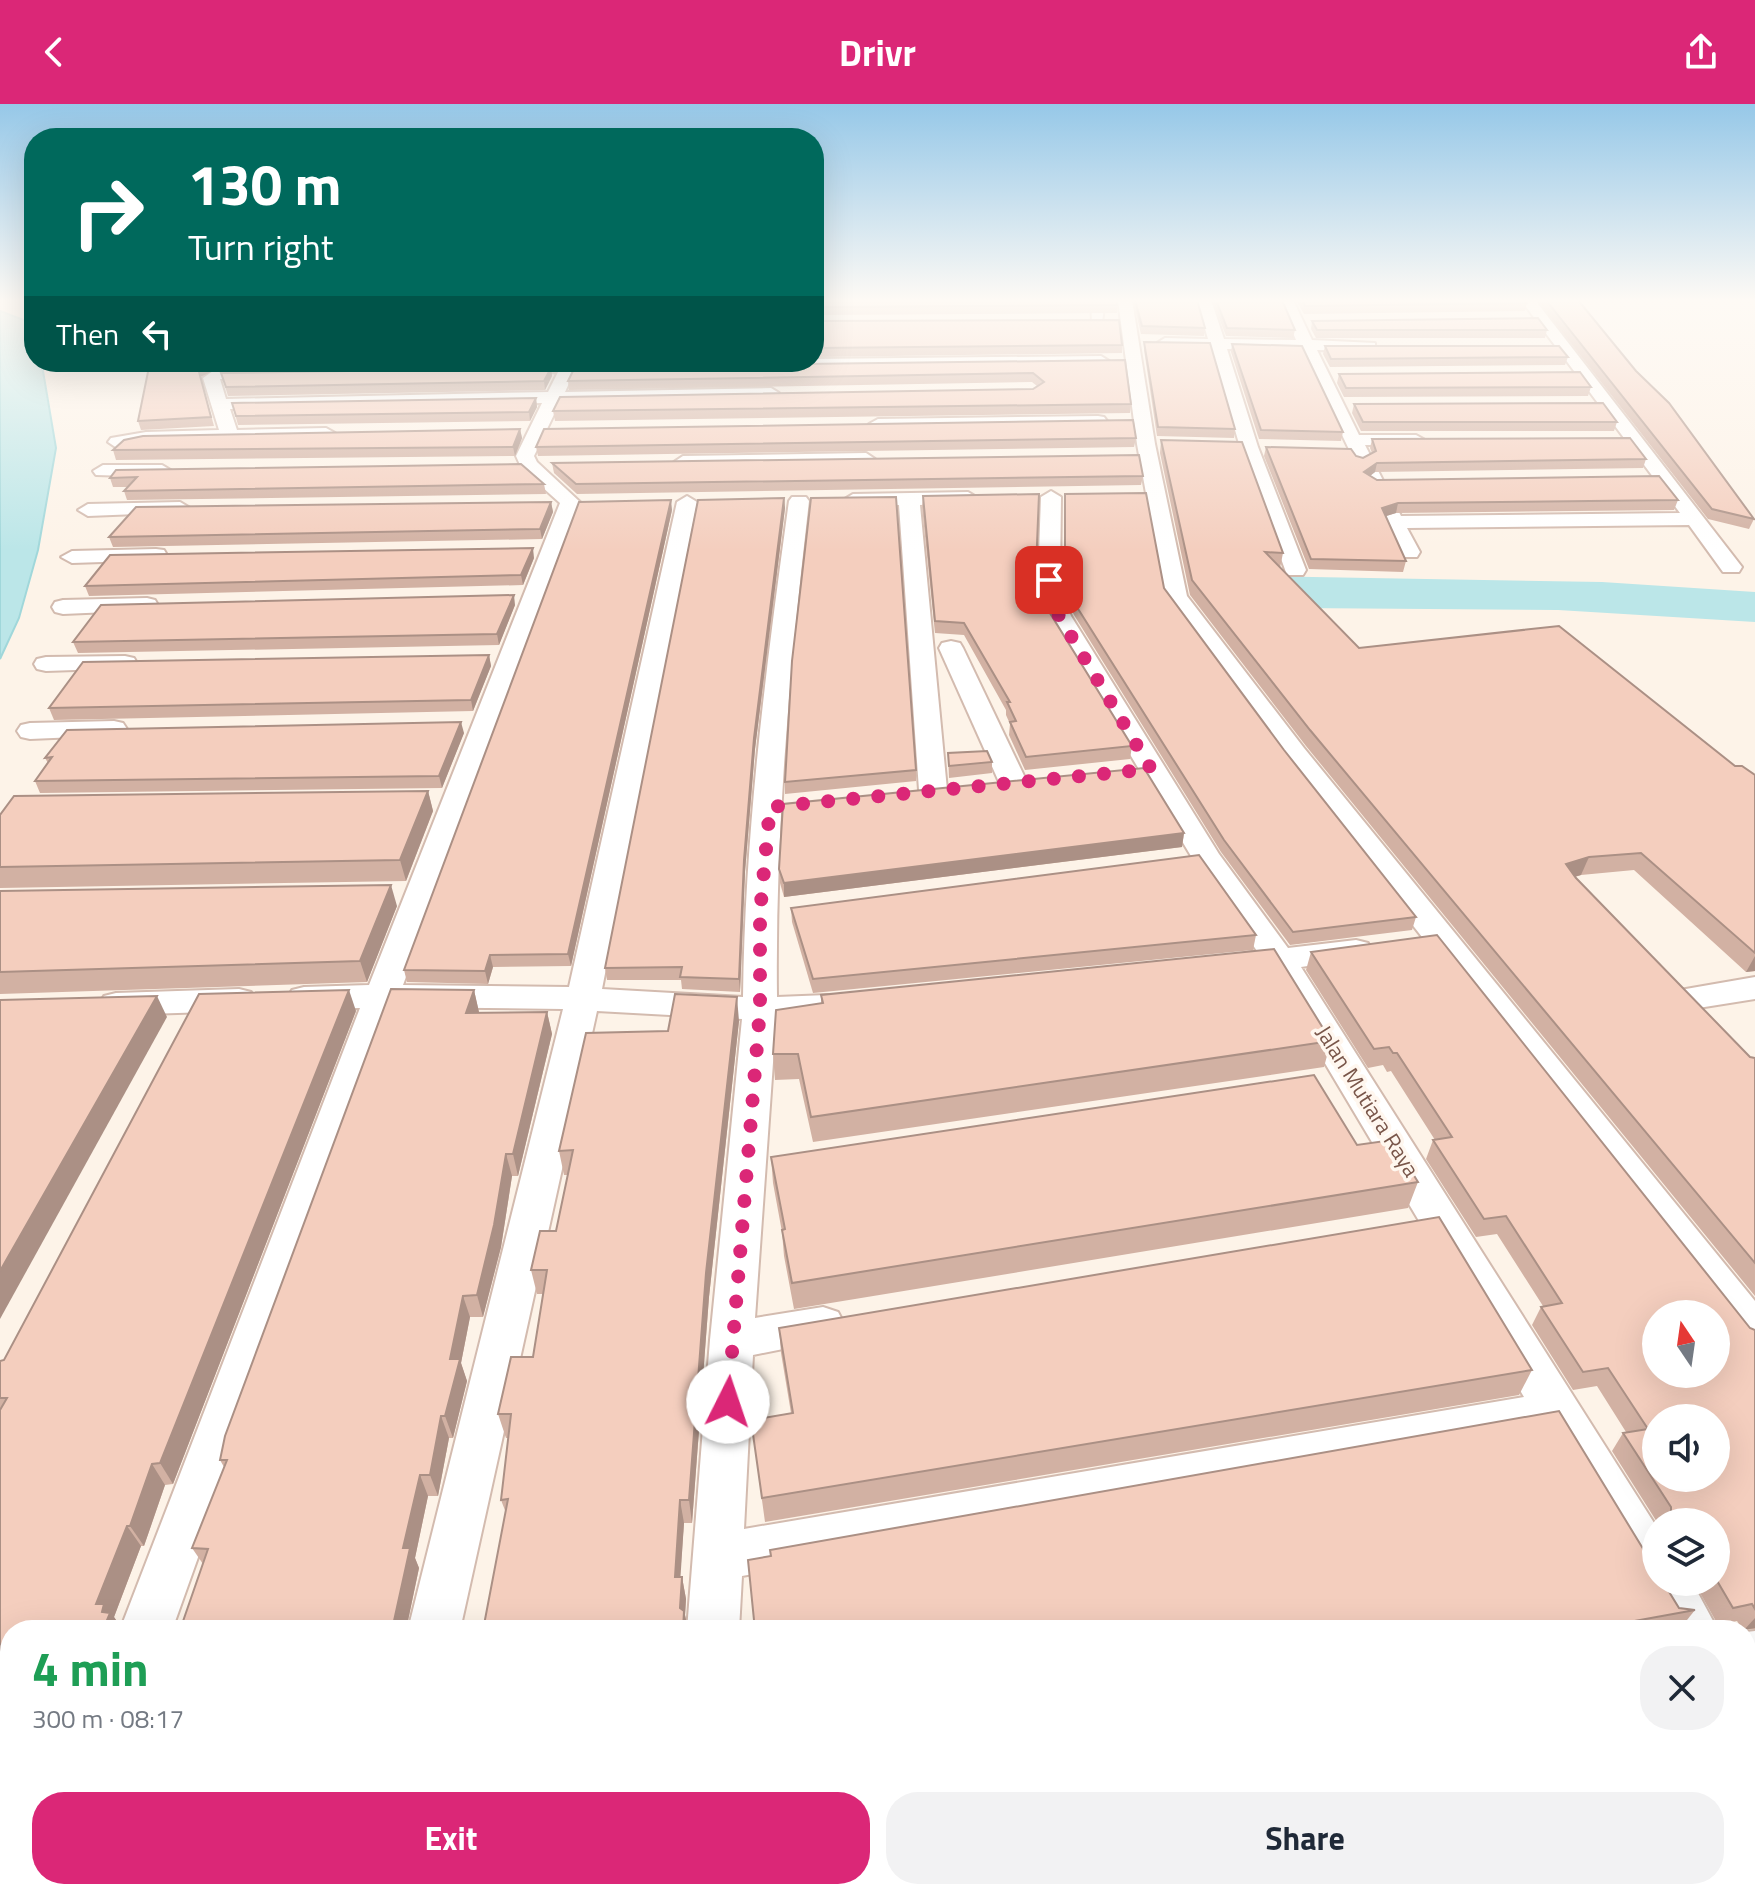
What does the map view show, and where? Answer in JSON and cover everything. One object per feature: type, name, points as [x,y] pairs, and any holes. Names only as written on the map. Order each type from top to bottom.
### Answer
[{"type":"street","points":[[213,384],[229,434]]},
{"type":"street","points":[[521,465],[553,396],[563,384]]},
{"type":"street","points":[[1134,384],[1138,438],[1148,495],[1176,597],[1294,754],[1410,943],[1630,1172],[1755,1332]]},
{"type":"street","points":[[1234,384],[1295,570]]},
{"type":"street","points":[[1332,384],[1343,405],[1351,447],[1383,480],[1409,552]]},
{"type":"street","points":[[1587,384],[1608,404],[1731,567]]},
{"type":"street","points":[[220,404],[793,393]]},
{"type":"street","points":[[1577,404],[1608,404]]},
{"type":"street","points":[[864,424],[1034,414],[1138,438]]},
{"type":"street","points":[[117,442],[146,437],[351,432]]},
{"type":"street","points":[[1602,439],[1634,439]]},
{"type":"street","points":[[1351,447],[1430,440]]},
{"type":"street","points":[[1225,446],[1256,447]]},
{"type":"street","points":[[667,462],[883,459]]},
{"type":"street","points":[[521,465],[560,464]]},
{"type":"street","points":[[521,465],[577,502]]},
{"type":"street","points":[[103,471],[182,470]]},
{"type":"street","points":[[1630,477],[1662,477]]},
{"type":"street","name":"Jalan Mutiara Raya","points":[[1050,497],[1050,593],[1136,770],[1191,858],[1280,960],[1338,1080],[1443,1221],[1642,1549]]},
{"type":"street","points":[[714,1620],[732,1340],[763,1166],[760,1009],[776,911],[784,805],[777,672],[807,501],[988,498]]},
{"type":"street","points":[[909,499],[973,786]]},
{"type":"street","points":[[538,503],[577,502]]},
{"type":"street","points":[[150,1620],[484,722],[553,548],[577,502]]},
{"type":"street","points":[[436,1620],[583,999],[688,502]]},
{"type":"street","points":[[88,510],[197,508]]},
{"type":"street","points":[[1396,522],[1696,519]]},
{"type":"street","points":[[522,549],[553,548]]},
{"type":"street","points":[[72,557],[181,555]]},
{"type":"street","points":[[503,596],[535,595]]},
{"type":"street","points":[[63,607],[173,604]]},
{"type":"street","points":[[951,648],[973,786]]},
{"type":"street","points":[[480,656],[511,655]]},
{"type":"street","points":[[46,664],[154,662]]},
{"type":"street","points":[[453,722],[484,722]]},
{"type":"street","points":[[30,731],[140,729]]},
{"type":"street","points":[[903,793],[1044,779]]},
{"type":"street","points":[[424,799],[455,799]]},
{"type":"street","points":[[389,893],[420,893]]},
{"type":"street","points":[[1202,968],[1410,943]]},
{"type":"street","points":[[1691,998],[1755,988]]},
{"type":"street","points":[[78,1005],[382,996],[583,999],[760,1009],[857,1003]]},
{"type":"street","points":[[173,1044],[195,1002]]},
{"type":"street","points":[[1397,1229],[1443,1221]]},
{"type":"street","points":[[732,1340],[856,1320]]},
{"type":"street","points":[[718,1557],[1556,1411]]},
{"type":"street","points":[[1671,1596],[1686,1620]]},
{"type":"water","points":[[0,384],[45,384],[56,448],[38,550],[19,618],[0,659]]},
{"type":"building","points":[[146,384],[202,384],[211,417],[138,421]]},
{"type":"building","points":[[225,384],[395,384],[226,387]]},
{"type":"building","points":[[1041,384],[1128,384],[1131,404],[553,411],[560,397],[1033,389]]},
{"type":"building","points":[[1151,384],[1222,384],[1235,429],[1158,427]]},
{"type":"building","points":[[1245,384],[1320,384],[1343,432],[1261,430]]},
{"type":"building","points":[[1344,384],[1589,384],[1591,387],[1346,388]]},
{"type":"building","points":[[1613,384],[1649,384],[1669,403],[1754,519],[1712,509]]},
{"type":"building","points":[[536,398],[529,412],[236,416],[232,403]]},
{"type":"building","points":[[1603,403],[1617,422],[1363,422],[1354,404]]},
{"type":"building","points":[[1133,420],[1136,438],[536,447],[544,429]]},
{"type":"building","points":[[520,429],[513,447],[113,450],[124,440],[143,436]]},
{"type":"building","points":[[1630,438],[1646,459],[1377,463],[1364,472],[1377,480],[1659,476],[1678,500],[1398,503],[1382,508],[1406,561],[1311,559],[1266,447],[1351,449],[1356,456],[1363,458],[1376,451],[1372,439]]},
{"type":"building","points":[[1161,440],[1242,442],[1283,553],[1265,552],[1359,648],[1559,626],[1735,766],[1742,766],[1755,775],[1755,953],[1641,853],[1589,857],[1566,864],[1576,878],[1750,1057],[1755,1058],[1755,1263],[1310,730],[1192,580]]},
{"type":"building","points":[[1139,455],[1143,476],[576,484],[552,463]]},
{"type":"building","points":[[521,464],[544,484],[124,491],[137,477],[110,478],[116,470]]},
{"type":"building","points":[[1146,493],[1164,588],[1284,750],[1416,917],[1293,932],[1224,840],[1075,604],[1065,582],[1065,494]]},
{"type":"building","points":[[1039,494],[1036,569],[1045,605],[1132,746],[1026,757],[1010,722],[1016,721],[1007,702],[1010,702],[964,623],[935,621],[923,496]]},
{"type":"building","points":[[896,497],[916,770],[785,782],[792,661],[811,498]]},
{"type":"building","points":[[784,498],[754,738],[744,860],[739,979],[680,977],[682,967],[605,968],[698,500]]},
{"type":"building","points":[[671,500],[568,954],[490,955],[485,971],[404,970],[579,502]]},
{"type":"building","points":[[551,502],[540,529],[109,537],[136,507]]},
{"type":"building","points":[[533,548],[521,575],[85,586],[110,555]]},
{"type":"building","points":[[514,595],[497,634],[73,642],[101,605]]},
{"type":"building","points":[[489,655],[471,700],[49,708],[83,662]]},
{"type":"building","points":[[461,722],[439,776],[35,781],[52,757],[45,758],[67,730]]},
{"type":"building","points":[[987,751],[992,762],[949,766],[948,753]]},
{"type":"building","points":[[1144,768],[1184,833],[784,883],[779,869],[783,804]]},
{"type":"building","points":[[428,791],[400,860],[0,867],[0,815],[14,796]]},
{"type":"building","points":[[1199,855],[1256,935],[813,979],[791,908]]},
{"type":"building","points":[[391,885],[360,961],[0,972],[0,891]]},
{"type":"building","points":[[1437,935],[1728,1300],[1642,1300],[1642,1388],[1730,1388],[1730,1303],[1755,1330],[1755,1609],[1752,1604],[1733,1608],[1726,1596],[1730,1596],[1730,1508],[1671,1508],[1661,1492],[1730,1492],[1730,1404],[1642,1404],[1642,1420],[1608,1368],[1583,1372],[1541,1307],[1562,1303],[1506,1216],[1484,1219],[1433,1140],[1452,1137],[1397,1053],[1389,1047],[1374,1049],[1311,952]]},
{"type":"building","points":[[1274,949],[1331,1041],[811,1117],[798,1054],[773,1054],[776,1010],[823,1003],[821,995]]},
{"type":"building","points":[[391,989],[474,990],[466,1013],[547,1012],[513,1154],[506,1154],[494,1225],[477,1295],[463,1296],[450,1359],[460,1359],[445,1416],[441,1416],[430,1475],[420,1475],[403,1548],[410,1548],[394,1620],[183,1620],[208,1549],[192,1548],[227,1460],[220,1460],[225,1436]]},
{"type":"building","points":[[349,990],[160,1463],[152,1464],[130,1526],[127,1526],[96,1604],[104,1604],[102,1612],[110,1613],[107,1620],[0,1620],[0,1410],[7,1398],[0,1398],[0,1361],[4,1360],[199,994]]},
{"type":"building","points":[[675,994],[737,997],[706,1273],[689,1500],[680,1500],[675,1577],[682,1577],[680,1608],[684,1611],[684,1620],[485,1620],[508,1499],[501,1500],[511,1414],[498,1414],[511,1357],[533,1357],[547,1270],[531,1270],[540,1231],[556,1231],[573,1150],[559,1151],[586,1033],[668,1031]]},
{"type":"building","points":[[157,996],[0,1271],[0,1000]]},
{"type":"building","points":[[1314,1075],[1357,1145],[1392,1140],[1418,1182],[792,1283],[771,1157]]},
{"type":"building","points":[[1439,1217],[1532,1370],[762,1498],[751,1420],[793,1413],[779,1328]]},
{"type":"building","points":[[1559,1411],[1642,1547],[1642,1596],[1672,1596],[1679,1608],[1695,1610],[1640,1620],[754,1620],[748,1560],[771,1556],[770,1550]]},
{"type":"building","points":[[1642,1430],[1642,1462],[1623,1433]]},
{"type":"waterway","points":[[1253,591],[1340,595],[1602,597],[1755,607]]},
{"type":"route","points":[[728,1402],[760,1009],[760,913],[770,807],[1151,769],[1059,616],[1050,593],[1049,580]]}]
